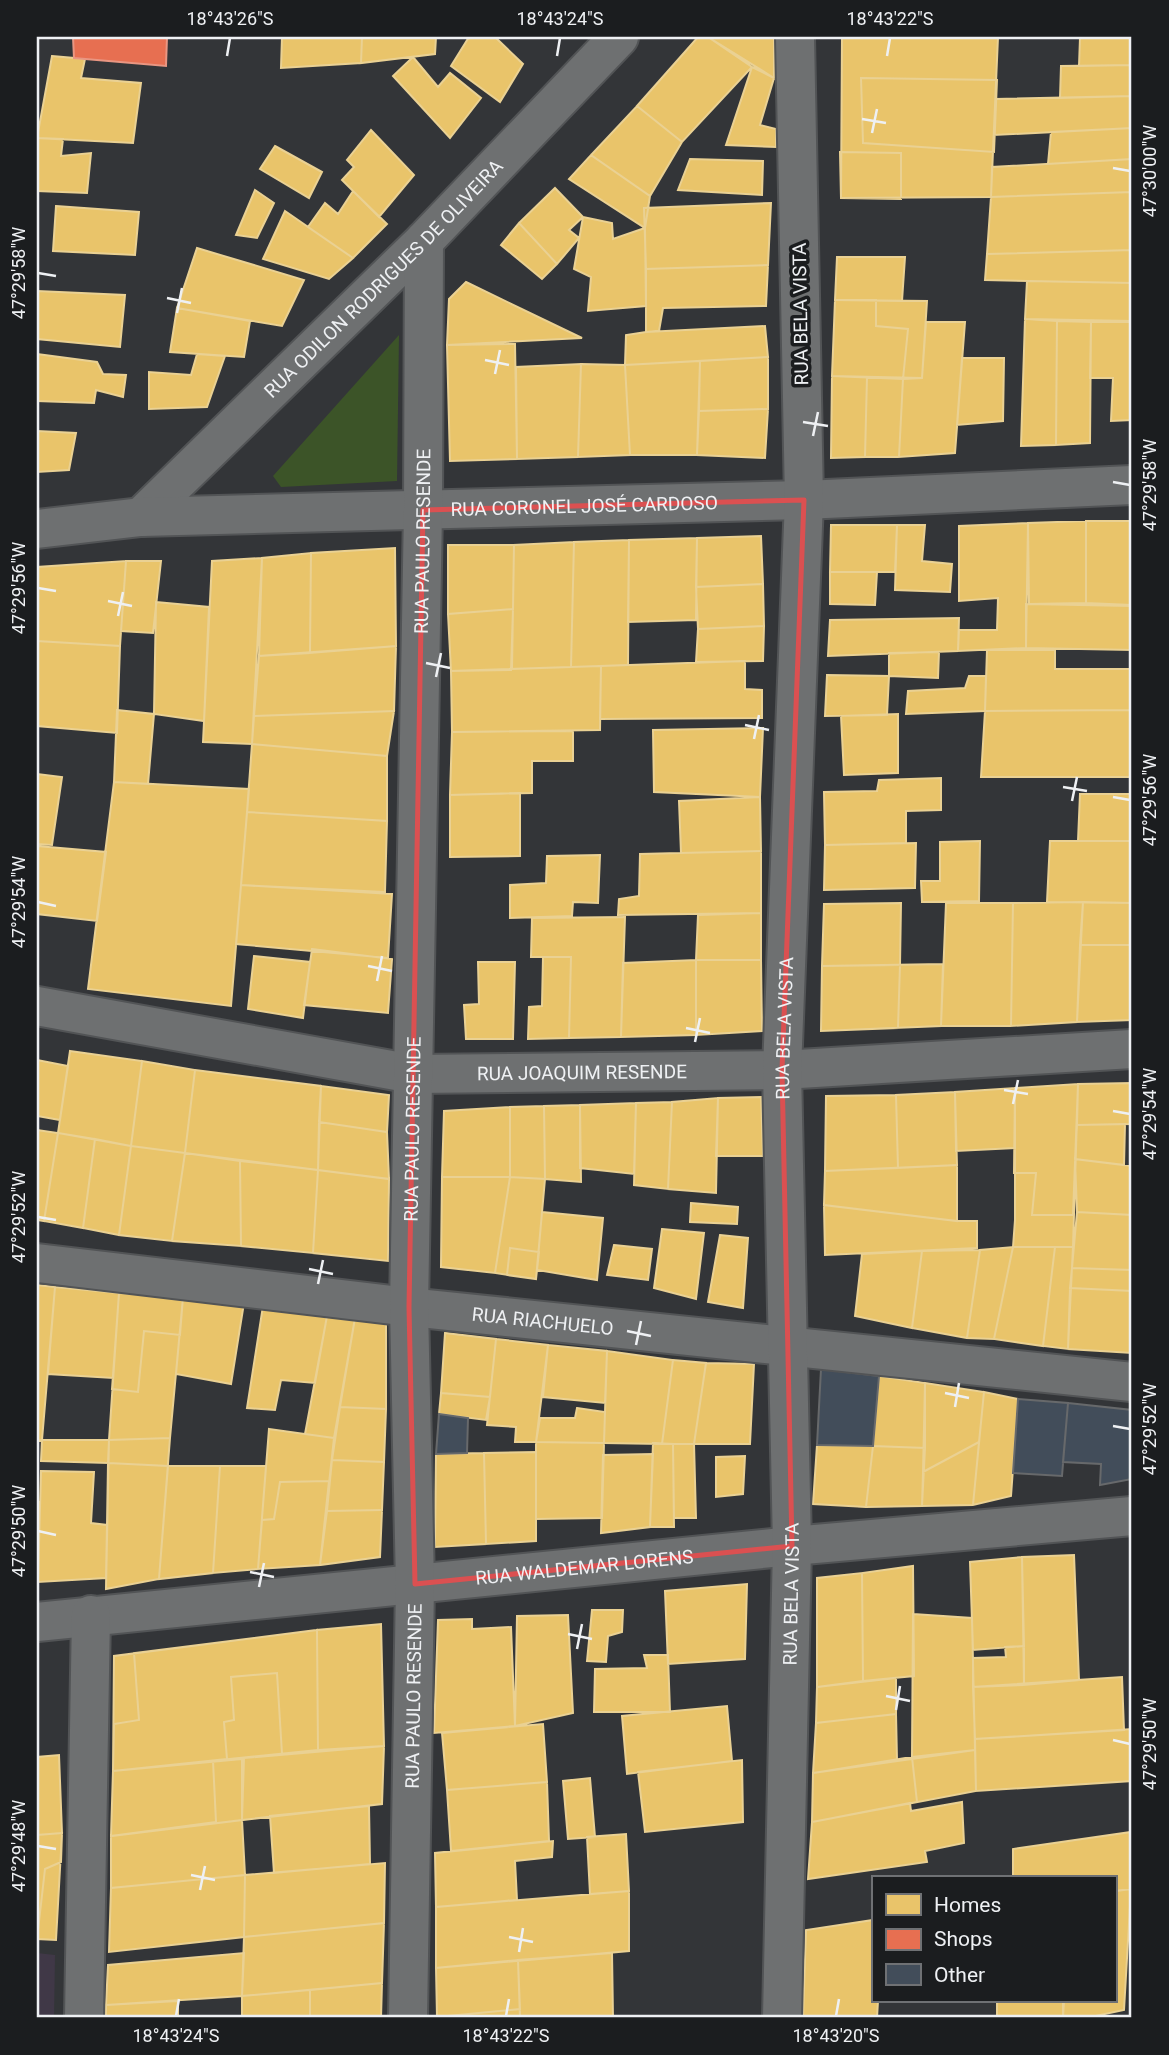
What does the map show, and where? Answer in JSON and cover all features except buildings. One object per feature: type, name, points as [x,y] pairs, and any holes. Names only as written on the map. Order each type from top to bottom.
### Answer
[{"type":"street","name":"RUA ODILON RODRIGUES DE OLIVEIRA","points":[[141,517],[424,241],[619,37]]},
{"type":"street","name":"RUA BELA VISTA","points":[[782,2018],[792,1546],[782,1070],[804,500],[795,37]]},
{"type":"street","name":"RUA PAULO RESENDE","points":[[408,2018],[415,1584],[408,1307],[423,510],[424,241]]},
{"type":"street","name":"RUA CORONEL JOSÉ CARDOSO","points":[[37,529],[141,517],[804,500],[1132,485]]},
{"type":"street","name":"RUA JOAQUIM RESENDE","points":[[37,1006],[413,1074],[782,1070],[1132,1049]]},
{"type":"street","name":"RUA RIACHUELO","points":[[37,1263],[408,1307],[1132,1382]]},
{"type":"street","name":"RUA WALDEMAR LORENS","points":[[37,1622],[792,1546],[1132,1516]]},
{"type":"street","points":[[84,2018],[91,1615]]},
{"type":"highlighted area","points":[[804,500],[782,1070],[792,1546],[415,1584],[409,1307],[423,510]]},
{"type":"shaded area","points":[[37,1953],[55,1955],[54,2018],[37,2018]]},
{"type":"green space","points":[[399,335],[397,481],[281,487],[273,476]]}]
